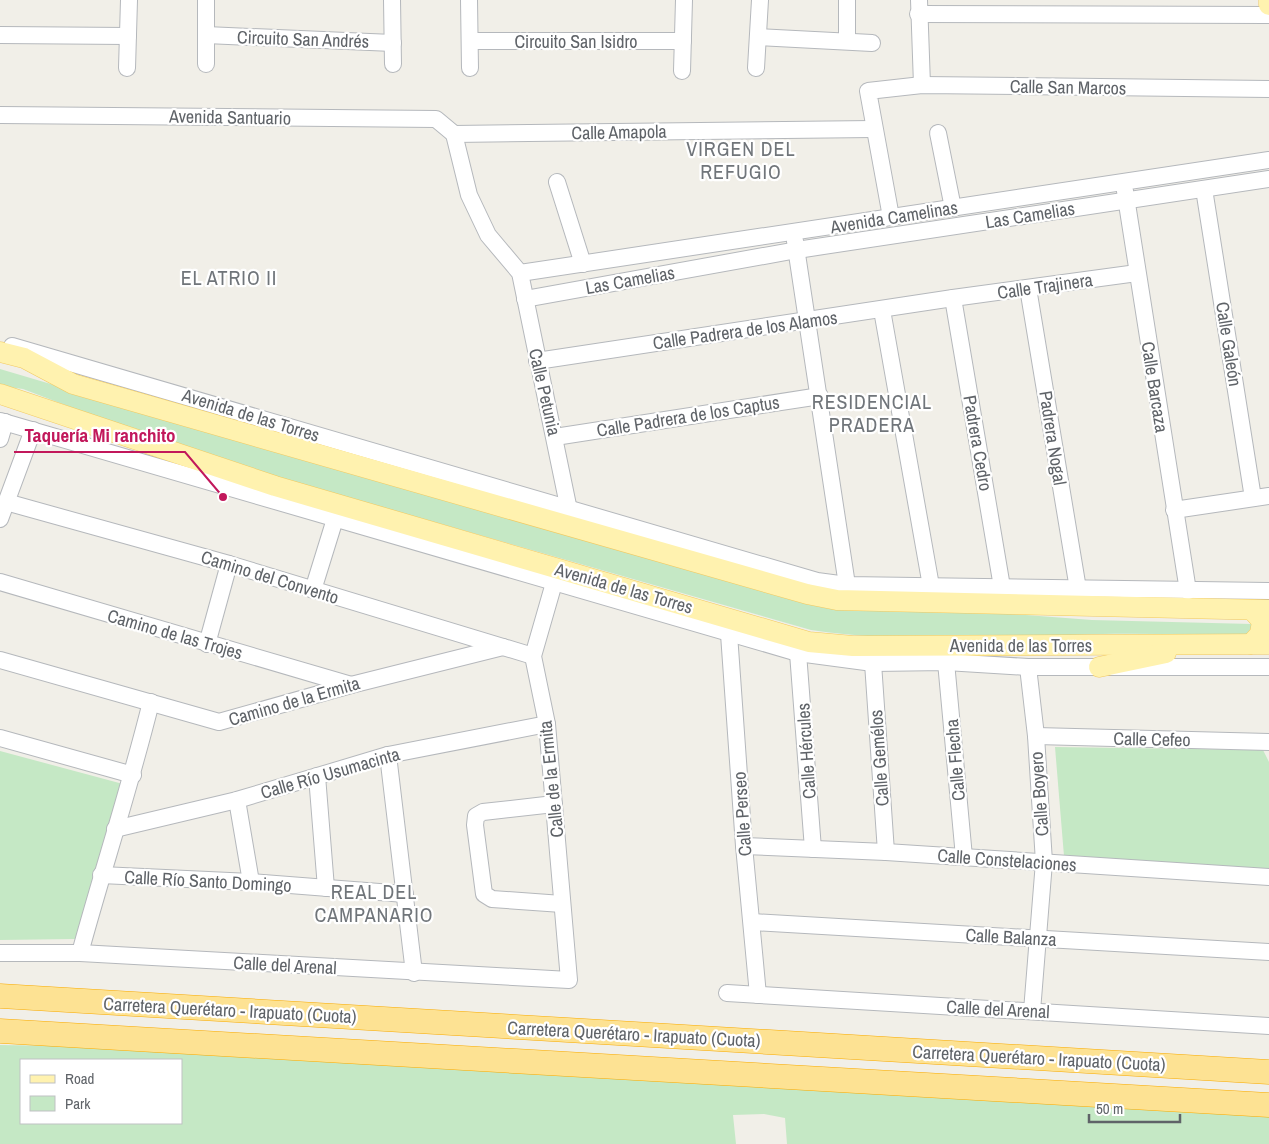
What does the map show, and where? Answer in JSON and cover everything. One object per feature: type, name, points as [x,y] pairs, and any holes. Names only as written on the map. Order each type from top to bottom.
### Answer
[{"type":"highway","name":"Carretera Querétaro - Irapuato (Cuota)","points":[[0,996],[1269,1072]]},
{"type":"highway","name":"Carretera Querétaro - Irapuato (Cuota)","points":[[0,1031],[1269,1105]]},
{"type":"main road","points":[[1269,0],[1269,5]]},
{"type":"main road","name":"Avenida de las Torres","points":[[0,352],[24,358],[72,384],[814,596],[837,600],[1261,610]]},
{"type":"main road","name":"Avenida de las Torres","points":[[0,394],[275,486],[809,642],[853,646],[1260,644]]},
{"type":"main road","points":[[1260,644],[1261,610]]},
{"type":"main road","points":[[1100,667],[1211,644]]},
{"type":"street","points":[[127,68],[129,0]]},
{"type":"street","points":[[206,0],[206,64]]},
{"type":"street","name":"Circuito San Andrés","points":[[206,35],[393,43],[392,0]]},
{"type":"street","points":[[469,0],[470,68]]},
{"type":"street","points":[[682,71],[684,0]]},
{"type":"street","points":[[756,68],[760,0]]},
{"type":"street","points":[[847,0],[847,41]]},
{"type":"street","points":[[922,85],[918,7],[1269,14]]},
{"type":"street","points":[[0,34],[128,36]]},
{"type":"street","points":[[759,37],[872,43]]},
{"type":"street","name":"Circuito San Isidro","points":[[470,41],[683,41]]},
{"type":"street","points":[[393,43],[393,64]]},
{"type":"street","name":"Calle San Marcos","points":[[873,129],[868,91],[922,85],[1269,89]]},
{"type":"street","name":"Avenida Santuario","points":[[0,115],[436,119],[454,134]]},
{"type":"street","points":[[873,129],[891,217]]},
{"type":"street","name":"Calle Amapola","points":[[454,134],[873,129]]},
{"type":"street","points":[[938,133],[953,208]]},
{"type":"street","points":[[454,134],[469,195],[488,235],[520,274]]},
{"type":"street","name":"Avenida Camelinas","points":[[520,274],[1269,160]]},
{"type":"street","name":"Las Camelias","points":[[526,299],[797,250],[1269,179]]},
{"type":"street","points":[[557,182],[583,264]]},
{"type":"street","name":"Calle Barcaza","points":[[1124,183],[1188,591]]},
{"type":"street","name":"Calle Galeón","points":[[1204,189],[1261,497]]},
{"type":"street","points":[[794,232],[809,321],[847,585]]},
{"type":"street","name":"Calle Petunia","points":[[520,274],[569,510]]},
{"type":"street","name":"Calle Trajinera","points":[[953,298],[1138,274]]},
{"type":"street","name":"Padrera Nogal","points":[[1028,288],[1078,589]]},
{"type":"street","name":"Calle Padrera de los Alamos","points":[[537,361],[953,298]]},
{"type":"street","name":"Padrera Cedro","points":[[953,298],[1002,587]]},
{"type":"street","points":[[882,310],[931,586]]},
{"type":"street","name":"Avenida de las Torres","points":[[0,342],[817,581],[847,585],[1269,591]]},
{"type":"street","name":"Calle Padrera de los Captus","points":[[555,437],[820,396]]},
{"type":"street","points":[[0,439],[3,422]]},
{"type":"street","name":"Avenida de las Torres","points":[[3,422],[798,653],[872,663],[946,662],[1028,667],[1269,667]]},
{"type":"street","points":[[0,519],[33,430]]},
{"type":"street","points":[[1174,510],[1261,497]]},
{"type":"street","name":"Camino del Convento","points":[[6,502],[229,564],[533,656]]},
{"type":"street","points":[[313,590],[335,519]]},
{"type":"street","points":[[207,644],[229,564]]},
{"type":"street","name":"Camino de las Trojes","points":[[0,582],[351,685]]},
{"type":"street","name":"Calle de la Ermita","points":[[554,582],[533,656],[547,724],[569,980]]},
{"type":"street","name":"Calle Perseo","points":[[729,634],[744,846],[758,995]]},
{"type":"street","name":"Camino de la Ermita","points":[[0,660],[218,722],[351,685],[503,647]]},
{"type":"street","name":"Calle Hércules","points":[[798,653],[813,849]]},
{"type":"street","name":"Calle Flecha","points":[[946,662],[964,857]]},
{"type":"street","name":"Calle Gemélos","points":[[872,663],[886,852]]},
{"type":"street","name":"Calle Boyero","points":[[1028,667],[1036,736],[1044,862],[1032,1011]]},
{"type":"street","points":[[80,953],[114,829],[133,774],[151,702]]},
{"type":"street","name":"Calle Río Usumacinta","points":[[114,829],[237,800],[388,755],[547,724]]},
{"type":"street","name":"Calle Cefeo","points":[[1036,736],[1269,742]]},
{"type":"street","points":[[0,738],[133,774]]},
{"type":"street","points":[[388,755],[414,973]]},
{"type":"street","points":[[317,776],[326,888]]},
{"type":"street","points":[[237,800],[251,882]]},
{"type":"street","points":[[554,804],[483,812],[476,816],[475,825],[484,894],[492,899],[562,904]]},
{"type":"street","name":"Calle Constelaciones","points":[[744,846],[886,852],[1269,878]]},
{"type":"street","name":"Calle Río Santo Domingo","points":[[101,875],[251,882],[405,894]]},
{"type":"street","name":"Calle Balanza","points":[[752,922],[1269,952]]},
{"type":"street","name":"Calle del Arenal","points":[[0,953],[80,953],[414,973],[569,980]]},
{"type":"street","name":"Calle del Arenal","points":[[727,993],[1269,1026]]},
{"type":"green space","points":[[0,369],[321,464],[998,613],[1092,620],[1252,624],[1249,636],[1118,634],[910,638],[877,637],[811,630],[186,451],[23,389],[0,386]]},
{"type":"green space","points":[[1055,747],[1263,750],[1269,762],[1269,869],[1064,856]]},
{"type":"green space","points":[[0,751],[123,784],[75,939],[0,940]]},
{"type":"green space","points":[[0,1045],[133,1047],[1269,1114],[1269,1144],[787,1144],[785,1118],[764,1114],[733,1115],[736,1144],[0,1144]]},
{"type":"place","name":"Taquería Mi ranchito","points":[[223,497]]},
{"type":"district","name":"VIRGEN DEL REFUGIO","points":[[741,160]]},
{"type":"district","name":"EL ATRIO II","points":[[229,277]]},
{"type":"district","name":"RESIDENCIAL PRADERA","points":[[872,412]]},
{"type":"district","name":"REAL DEL CAMPANARIO","points":[[374,902]]}]
